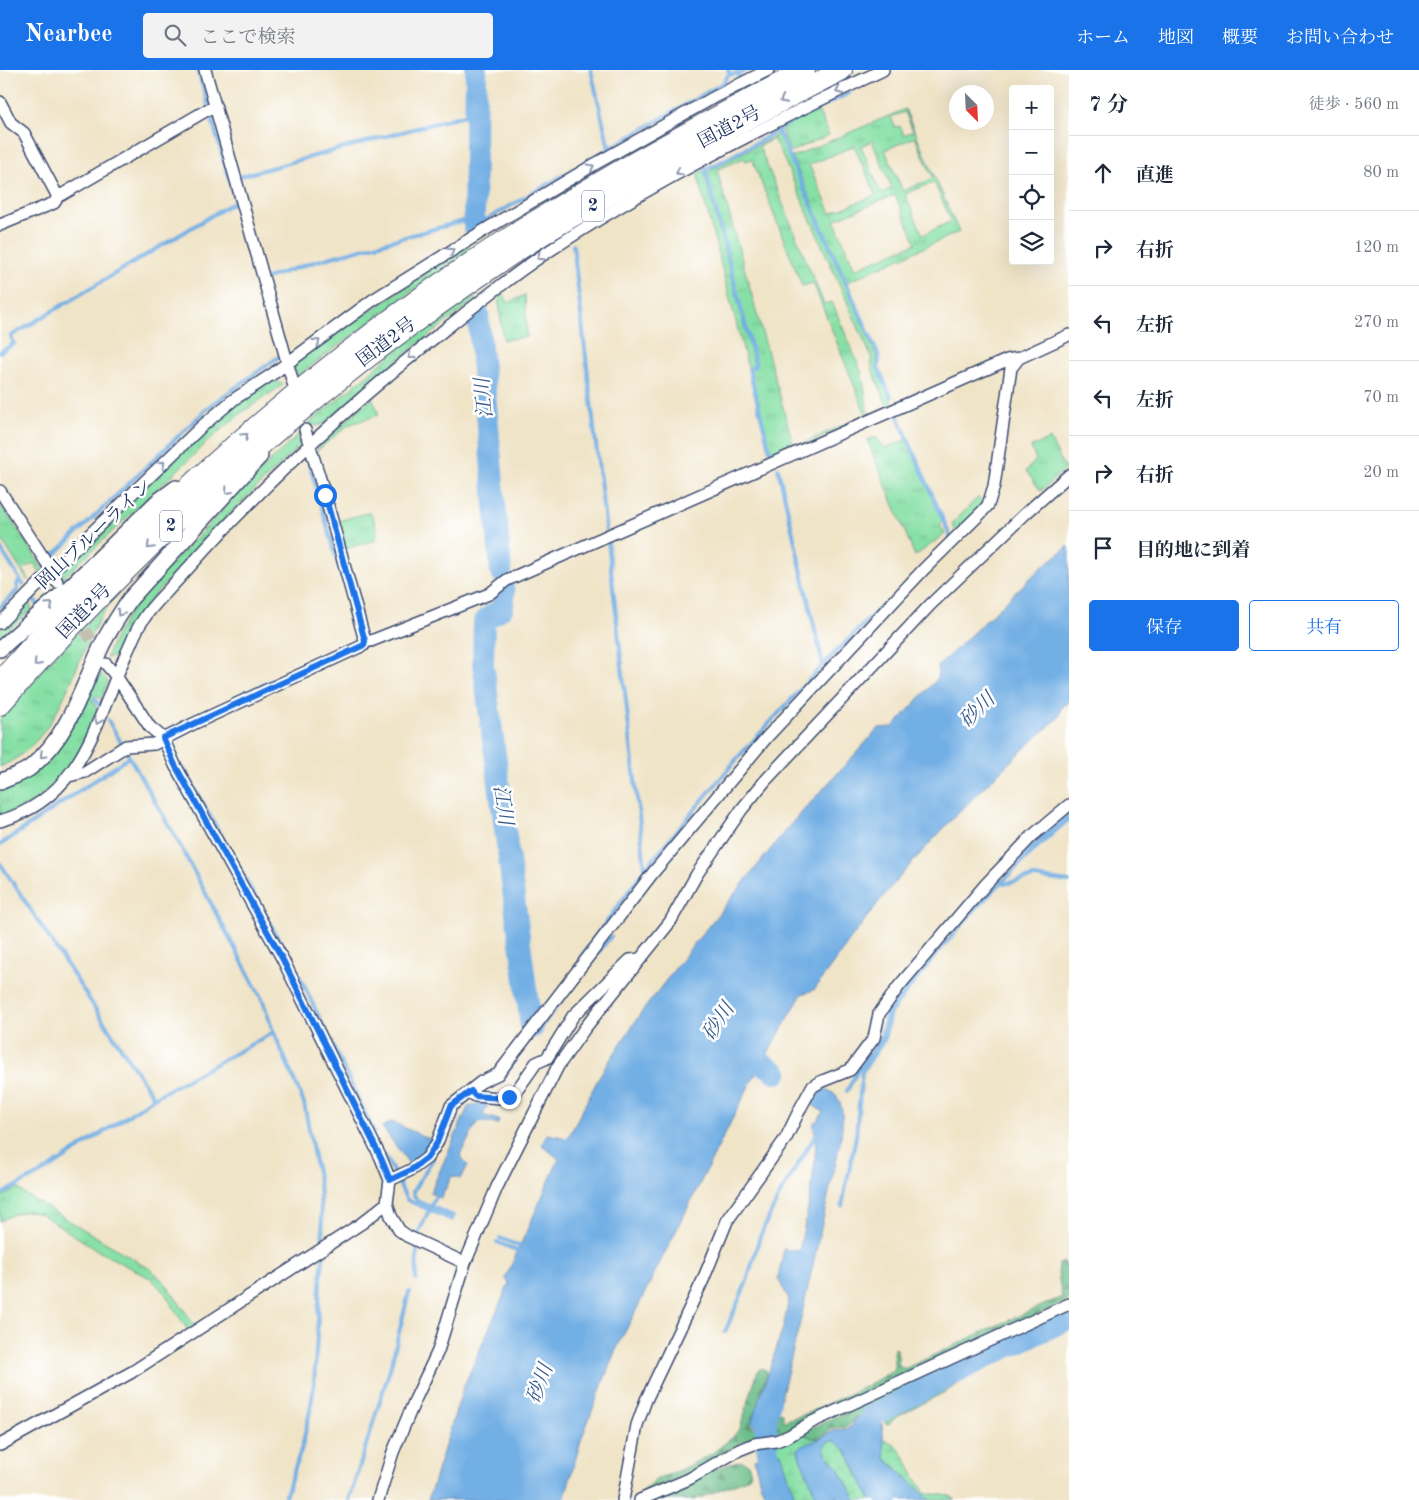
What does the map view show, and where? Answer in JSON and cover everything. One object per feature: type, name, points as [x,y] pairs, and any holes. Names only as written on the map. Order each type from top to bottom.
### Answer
[{"type":"highway","name":"国道2号","points":[[0,680],[88,584],[221,456],[299,390],[377,329],[487,252],[538,219],[697,127],[805,70]]},
{"type":"highway","name":"国道2号","points":[[0,705],[101,594],[165,531],[308,404],[445,300],[547,232],[704,141],[842,70]]},
{"type":"main road","points":[[0,782],[30,768],[54,744],[72,714],[116,619],[130,599],[308,404]]},
{"type":"main road","name":"岡山ブルーライン","points":[[0,649],[73,584],[157,502],[221,456]]},
{"type":"street","points":[[205,70],[212,109],[293,383]]},
{"type":"street","points":[[0,623],[201,427],[233,400],[288,363],[373,300],[472,244],[595,164],[711,99],[768,70]]},
{"type":"street","points":[[2,822],[30,808],[47,796],[69,776],[79,763],[92,739],[116,676],[142,621],[155,605],[216,538],[309,444],[413,354],[539,257],[666,180],[728,146],[883,70]]},
{"type":"street","points":[[0,102],[11,123],[24,133],[58,198]]},
{"type":"street","points":[[0,225],[54,203],[58,198],[212,109]]},
{"type":"street","points":[[478,289],[478,296],[482,300]]},
{"type":"street","points":[[365,641],[371,641],[468,604],[489,594],[508,580],[1007,360],[1019,358],[1069,336]]},
{"type":"street","points":[[394,1178],[411,1170],[427,1158],[437,1143],[451,1106],[481,1082],[498,1074],[652,874],[767,737],[924,569],[985,509],[992,495],[1011,368],[1019,358]]},
{"type":"street","points":[[69,776],[85,772],[123,747],[150,745],[364,645],[365,641],[325,495],[305,430]]},
{"type":"street","points":[[378,1500],[396,1443],[438,1351],[465,1263],[497,1187],[558,1066],[584,1028],[670,922],[697,874],[742,809],[766,781],[930,605],[1026,513],[1069,475]]},
{"type":"street","points":[[0,491],[52,571],[57,582]]},
{"type":"street","points":[[106,664],[150,727],[163,738],[175,765],[282,958],[381,1158],[394,1178],[388,1203],[391,1216],[399,1230],[407,1236],[465,1263]]},
{"type":"street","points":[[623,1500],[637,1425],[646,1400],[703,1280],[727,1221],[786,1138],[812,1087],[850,1070],[874,1038],[879,1014],[898,986],[986,884],[1032,836],[1069,805]]},
{"type":"street","points":[[471,1091],[475,1096],[501,1098],[509,1097],[515,1093],[536,1063],[547,1058],[573,1016],[630,960],[641,958]]},
{"type":"street","points":[[0,1445],[132,1372],[362,1223],[388,1203]]},
{"type":"street","points":[[640,1500],[689,1478],[739,1450],[754,1444],[776,1441],[789,1436],[812,1422],[1069,1304]]},
{"type":"green space","points":[[905,109],[959,232],[847,282],[792,157]],"holes":[[[905,112],[913,131],[904,135],[900,126],[895,127],[891,117]],[[915,137],[933,178],[903,191],[885,150]],[[872,141],[892,188],[881,193],[861,146]],[[854,146],[876,195],[831,213],[809,165]],[[934,182],[951,221],[923,235],[905,194]],[[895,195],[916,243],[855,269],[834,220]]]},
{"type":"green space","points":[[818,110],[829,135],[790,152],[781,128]]},
{"type":"green space","points":[[779,134],[877,357],[877,368],[892,403],[890,408],[776,457],[771,451],[750,370],[757,367],[707,172]],"holes":[[[773,139],[781,153],[871,356],[872,369],[888,407],[868,415],[861,371],[832,302],[824,304],[759,146]],[[744,158],[746,161],[752,159],[802,286],[813,283],[866,415],[794,447],[717,170]]]},
{"type":"green space","points":[[704,171],[754,365],[748,368],[697,173]]},
{"type":"green space","points":[[468,245],[471,248],[297,376],[294,366],[303,357]]},
{"type":"green space","points":[[503,293],[508,303],[525,295],[527,337],[503,340],[498,295]]},
{"type":"green space","points":[[474,295],[475,300],[383,371],[324,424],[316,426],[309,423],[402,346]]},
{"type":"green space","points":[[273,381],[284,384],[244,411],[216,434],[65,576],[62,581],[59,572],[154,479],[227,412],[250,394]]},
{"type":"green space","points":[[372,397],[379,415],[348,425],[317,451],[318,447]]},
{"type":"green space","points":[[299,434],[300,445],[232,512],[147,603],[117,656],[106,658],[113,640],[145,593],[234,498]]},
{"type":"green space","points":[[876,437],[885,448],[908,439],[943,522],[940,525],[945,534],[915,556],[867,440]]},
{"type":"green space","points":[[1050,439],[1065,469],[1041,491],[1026,471],[1036,460],[1031,447]]},
{"type":"green space","points":[[978,497],[983,506],[957,533],[952,524]]},
{"type":"green space","points":[[0,504],[43,571],[40,573],[34,563],[23,569],[29,579],[27,580],[0,537]]},
{"type":"green space","points":[[370,512],[376,529],[376,540],[345,549],[338,521]]},
{"type":"green space","points":[[116,593],[98,622],[61,704],[50,723],[36,741],[20,756],[0,767],[0,719],[46,665]]},
{"type":"green space","points":[[29,603],[32,609],[0,638],[0,629]]},
{"type":"green space","points":[[97,670],[108,681],[101,700],[97,695],[92,700],[97,709],[83,746],[72,765],[42,795],[26,806],[0,816],[0,791],[20,782],[37,771],[51,758],[73,726]]},
{"type":"green space","points":[[18,1188],[26,1195],[152,1270],[166,1284],[195,1326],[188,1331],[164,1292],[150,1278],[100,1252],[41,1214],[27,1211],[14,1214],[0,1221],[0,1198]]},
{"type":"green space","points":[[1064,1262],[1069,1270],[1069,1300],[780,1434],[742,1442],[695,1470],[641,1495],[639,1494],[657,1479],[711,1454],[733,1437],[740,1428],[758,1370],[762,1368],[767,1373],[751,1424],[759,1431],[770,1432],[779,1412],[783,1413],[783,1421],[803,1415],[866,1386],[894,1370],[894,1348],[897,1349],[899,1365],[902,1368],[906,1368],[1062,1297],[1058,1274],[1059,1264]]},
{"type":"green space","points":[[1069,1308],[1069,1315],[949,1371],[884,1404],[867,1417],[854,1417],[852,1423],[845,1427],[834,1428],[819,1438],[811,1438],[803,1432]]},
{"type":"green space","points":[[1000,1356],[947,1391],[899,1415],[887,1425],[885,1423],[887,1417]]},
{"type":"green space","points":[[802,1432],[810,1438],[819,1439],[798,1448],[799,1455],[818,1500],[796,1500],[781,1454],[778,1454],[776,1444]]},
{"type":"green space","points":[[883,1439],[898,1448],[925,1493],[950,1496],[956,1500],[930,1500],[885,1458]]},
{"type":"green space","points":[[835,1441],[846,1450],[871,1500],[856,1500],[838,1467],[827,1455],[824,1448],[827,1442]]},
{"type":"green space","points":[[742,1461],[748,1464],[751,1472],[749,1477],[742,1481],[694,1500],[650,1500],[708,1472]]},
{"type":"water","name":"砂川","points":[[1069,546],[1069,702],[1061,708],[1059,717],[1018,754],[941,831],[880,900],[814,990],[802,994],[750,1084],[614,1354],[581,1440],[564,1500],[428,1500],[463,1388],[509,1283],[505,1279],[559,1159],[542,1145],[547,1134],[568,1138],[600,1075],[641,1013],[791,824],[879,728],[893,727],[937,679],[938,666],[1043,566]]},
{"type":"water","points":[[821,1088],[830,1091],[840,1102],[842,1126],[840,1143],[800,1323],[777,1413],[769,1431],[764,1431],[757,1429],[752,1423],[783,1328],[789,1299],[778,1279],[784,1249],[799,1251],[805,1223],[814,1167],[815,1135],[813,1123],[817,1122],[823,1112],[810,1103]]},
{"type":"water","points":[[486,1101],[488,1104],[483,1115],[499,1120],[498,1124],[477,1123],[460,1155],[468,1166],[460,1179],[452,1176],[441,1198],[430,1193],[468,1107]]},
{"type":"water","points":[[392,1122],[432,1140],[421,1155],[410,1165],[382,1127]]},
{"type":"water","points":[[855,1418],[865,1418],[882,1423],[885,1458],[930,1500],[871,1500],[846,1450],[835,1441],[827,1442],[824,1448],[827,1455],[838,1467],[856,1500],[841,1500],[836,1496],[837,1500],[818,1500],[799,1455],[798,1448],[835,1430],[846,1429],[853,1425]]},
{"type":"water","points":[[781,1453],[796,1500],[768,1500],[760,1483],[754,1459],[764,1457],[764,1454]]},
{"type":"waterway","points":[[198,70],[264,302]]},
{"type":"waterway","name":"江川","points":[[474,226],[476,70]]},
{"type":"waterway","points":[[591,70],[609,148]]},
{"type":"waterway","points":[[728,70],[730,75],[737,73],[739,77]]},
{"type":"waterway","points":[[738,74],[747,70]]},
{"type":"waterway","points":[[474,224],[486,220],[723,83],[729,74]]},
{"type":"waterway","points":[[778,131],[779,128],[849,93]]},
{"type":"waterway","points":[[241,176],[468,114]]},
{"type":"waterway","points":[[767,136],[778,131],[879,356],[878,368],[891,397]]},
{"type":"waterway","points":[[767,137],[711,167],[705,168],[756,366],[749,369],[769,448],[774,458]]},
{"type":"waterway","points":[[0,352],[14,344],[11,336],[236,201]]},
{"type":"waterway","points":[[267,278],[314,262],[474,218]]},
{"type":"waterway","points":[[573,245],[606,531]]},
{"type":"waterway","name":"江川","points":[[478,314],[501,572]]},
{"type":"waterway","points":[[52,557],[211,405],[280,356]]},
{"type":"waterway","points":[[897,414],[950,539]]},
{"type":"waterway","points":[[309,463],[342,577]]},
{"type":"waterway","points":[[778,468],[823,665]]},
{"type":"waterway","points":[[581,957],[645,869],[608,543]]},
{"type":"waterway","points":[[0,548],[23,584]]},
{"type":"waterway","points":[[0,607],[18,590],[17,584],[20,580]]},
{"type":"waterway","name":"江川","points":[[504,591],[503,607],[484,623],[483,663],[531,1026],[533,1027]]},
{"type":"waterway","points":[[32,598],[39,605]]},
{"type":"waterway","points":[[645,869],[741,754],[823,665],[883,605]]},
{"type":"waterway","points":[[343,649],[356,640],[357,632]]},
{"type":"waterway","points":[[234,698],[332,654]]},
{"type":"waterway","points":[[95,699],[99,705]]},
{"type":"waterway","points":[[108,720],[175,836],[263,1001],[272,1028],[304,1103],[319,1183],[324,1251],[314,1385],[310,1411],[302,1447],[284,1500]]},
{"type":"waterway","points":[[0,845],[129,757]]},
{"type":"waterway","points":[[184,769],[301,979],[374,1132]]},
{"type":"waterway","points":[[1019,858],[1069,813]]},
{"type":"waterway","points":[[842,1206],[856,1136],[862,1072],[884,1040],[890,1013],[933,958],[978,906],[1034,850],[1069,819]]},
{"type":"waterway","points":[[0,863],[154,1098]]},
{"type":"waterway","points":[[981,898],[1000,877]]},
{"type":"waterway","points":[[1002,882],[1004,884],[1034,877],[1069,882]]},
{"type":"waterway","points":[[533,1037],[611,936]]},
{"type":"waterway","points":[[847,1091],[858,1070],[881,1039],[887,1012],[920,970]]},
{"type":"waterway","points":[[0,1195],[50,1168],[157,1096],[274,1032]]},
{"type":"waterway","points":[[736,1046],[777,1073]]},
{"type":"waterway","points":[[482,1088],[503,1077],[514,1062]]},
{"type":"waterway","points":[[448,1128],[457,1109],[462,1104]]},
{"type":"waterway","points":[[725,1332],[747,1281],[760,1236],[780,1194],[818,1131]]},
{"type":"waterway","points":[[386,1157],[407,1200],[452,1220]]},
{"type":"waterway","points":[[433,1159],[413,1191],[414,1196],[417,1200],[453,1216]]},
{"type":"waterway","points":[[416,1279],[418,1234],[438,1191]]},
{"type":"waterway","points":[[500,1238],[524,1248]]},
{"type":"waterway","points":[[497,1242],[520,1252]]},
{"type":"waterway","points":[[349,1500],[390,1369],[409,1292]]},
{"type":"waterway","points":[[888,1500],[869,1460],[866,1438],[871,1416],[997,1352],[1069,1319]]},
{"type":"waterway","points":[[770,1402],[767,1414],[766,1439],[774,1476],[783,1500]]},
{"type":"tunnel","points":[[77,616],[101,656]]},
{"type":"route","points":[[325,495],[365,641],[364,645],[163,738],[175,765],[282,958],[381,1158],[390,1180],[411,1170],[427,1158],[437,1143],[451,1106],[471,1091],[475,1096],[509,1097]]}]
